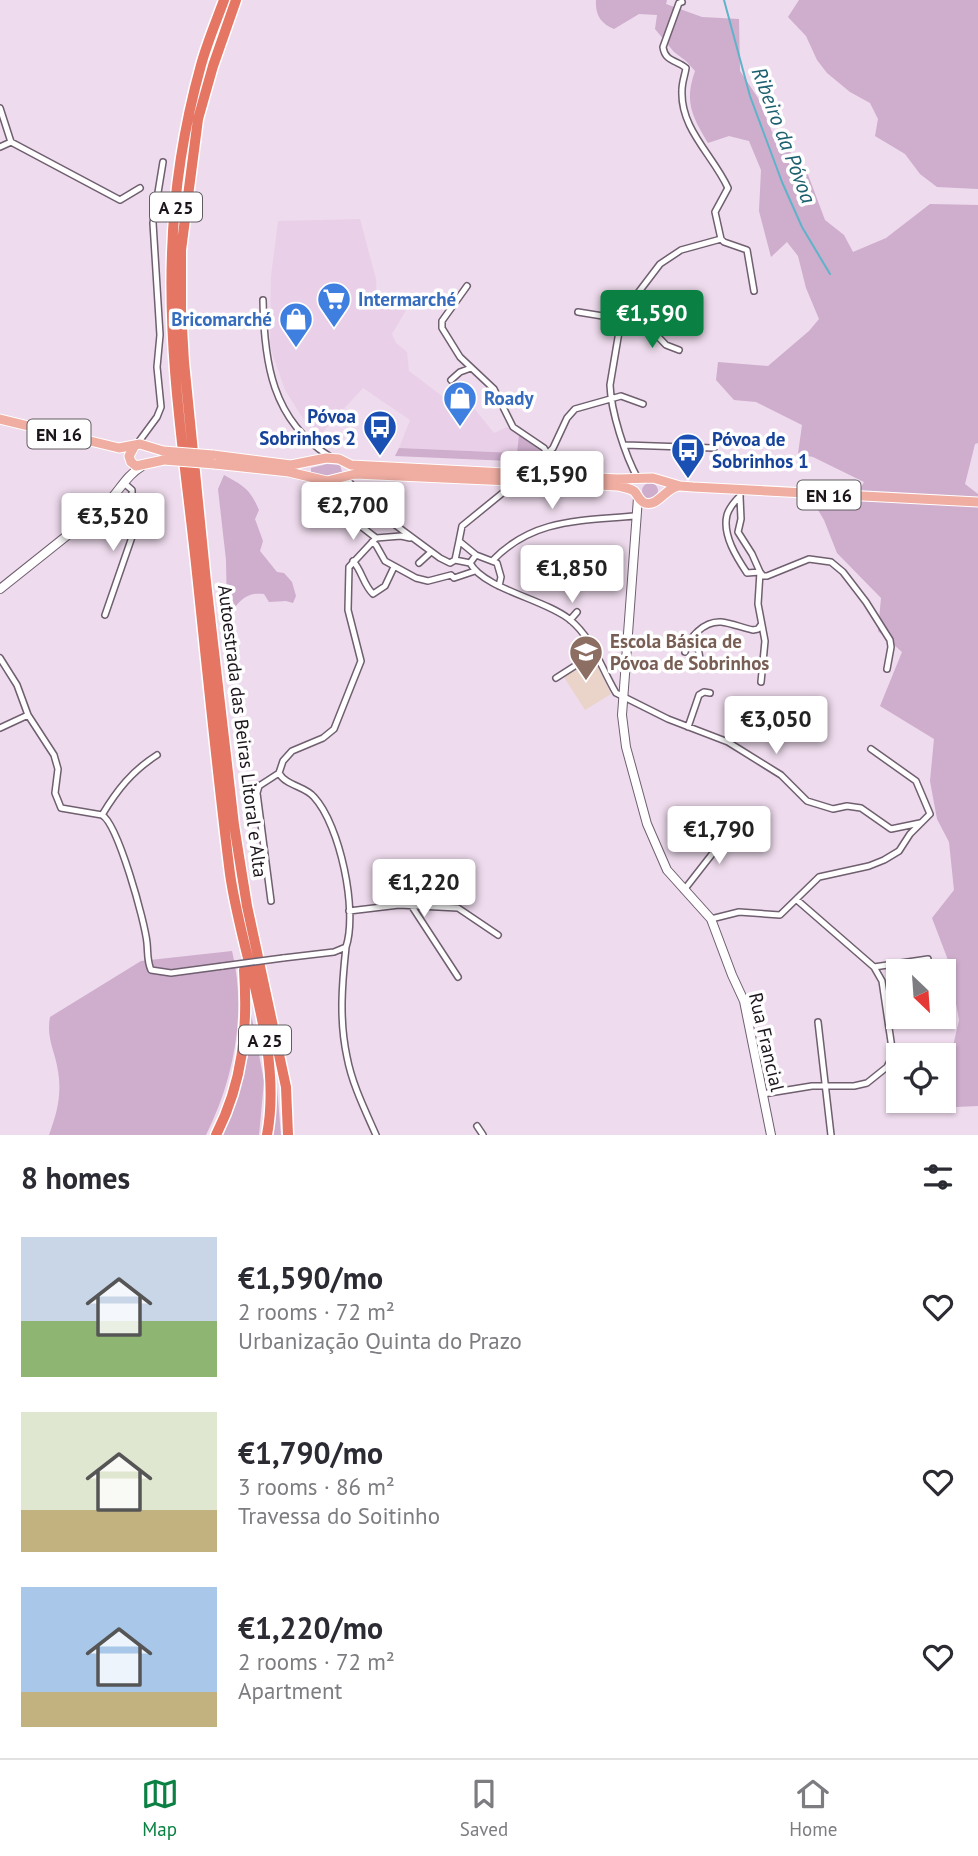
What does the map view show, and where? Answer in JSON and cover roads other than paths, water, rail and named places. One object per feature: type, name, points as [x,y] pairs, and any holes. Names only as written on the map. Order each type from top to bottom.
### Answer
[{"type":"highway","name":"Autoestrada das Beiras Litoral e Alta","points":[[224,0],[201,65],[188,120],[177,188],[172,252],[172,310],[179,420],[231,876],[271,1076],[271,1114],[267,1135]]},
{"type":"highway","name":"Autoestrada das Beiras Litoral e Alta","points":[[236,0],[198,119],[181,250],[181,310],[206,582],[234,825],[247,906],[286,1087],[288,1135]]},
{"type":"highway","points":[[216,1135],[235,1091],[243,1060],[246,1024],[244,946]]},
{"type":"main road","name":"EN 16","points":[[0,419],[164,456],[291,465],[332,459],[618,486],[649,504]]},
{"type":"main road","points":[[136,451],[151,456],[145,465],[133,464],[136,451]]},
{"type":"main road","name":"EN 16","points":[[145,465],[164,456]]},
{"type":"main road","name":"EN 16","points":[[214,459],[327,481],[366,474],[495,480],[554,475],[657,480],[680,486],[740,493],[978,502]]},
{"type":"main road","points":[[308,476],[306,470],[309,462]]},
{"type":"main road","points":[[345,462],[348,468],[345,476]]},
{"type":"main road","points":[[637,496],[641,479]]},
{"type":"main road","points":[[657,480],[662,487],[662,495]]},
{"type":"main road","points":[[649,504],[657,502],[669,489],[680,486]]},
{"type":"street","points":[[682,2],[679,3],[663,47],[664,52],[667,58],[687,68],[682,97],[687,118],[698,142],[728,188],[715,212],[722,239],[747,250],[754,291]]},
{"type":"street","points":[[0,108],[11,142],[120,200],[140,188]]},
{"type":"street","points":[[0,147],[11,142]]},
{"type":"street","points":[[105,615],[132,534],[132,490],[126,480],[140,440],[161,407],[157,367],[160,335],[153,223],[163,162]]},
{"type":"street","points":[[641,479],[629,460],[611,397],[610,385],[622,314],[660,264],[681,250],[722,239]]},
{"type":"street","points":[[467,286],[442,324],[455,350],[494,389],[513,427],[539,444],[547,453]]},
{"type":"street","points":[[263,300],[267,358],[278,398],[294,425],[311,444],[332,459]]},
{"type":"street","points":[[578,312],[621,319]]},
{"type":"street","points":[[621,329],[645,322],[678,318],[684,321]]},
{"type":"street","points":[[645,322],[666,345],[679,350]]},
{"type":"street","points":[[451,380],[460,372],[471,368]]},
{"type":"street","points":[[451,575],[462,526],[536,465],[557,442],[570,413],[611,397],[621,396],[643,404]]},
{"type":"street","points":[[309,462],[311,444]]},
{"type":"street","points":[[625,445],[714,448]]},
{"type":"street","points":[[547,453],[546,467],[554,475]]},
{"type":"street","points":[[618,479],[626,474],[629,460]]},
{"type":"street","points":[[0,589],[104,506],[126,480],[145,465]]},
{"type":"street","points":[[356,488],[366,474]]},
{"type":"street","points":[[345,476],[372,507],[431,552],[453,562],[470,563]]},
{"type":"street","points":[[495,480],[499,489],[498,495]]},
{"type":"street","points":[[740,493],[741,519],[738,532],[763,576],[804,560],[817,558],[838,566],[890,640],[887,669]]},
{"type":"street","points":[[740,493],[726,519],[732,549],[747,573],[760,572]]},
{"type":"street","points":[[637,496],[621,694],[622,726],[641,808],[667,870],[711,919],[739,912],[780,915],[819,877],[869,866],[899,850],[930,814],[916,781],[871,749]]},
{"type":"street","points":[[366,500],[358,524],[374,540],[383,559],[394,567],[423,581],[451,575],[454,578],[475,571]]},
{"type":"street","points":[[635,516],[640,506],[649,504]]},
{"type":"street","points":[[492,561],[521,537],[539,528],[568,522],[635,516]]},
{"type":"street","points":[[271,901],[257,793],[259,786],[279,773],[283,761],[292,751],[323,738],[334,729],[361,661],[348,610],[352,562],[374,540],[401,536],[413,538]]},
{"type":"street","points":[[459,541],[476,555],[497,563],[499,586]]},
{"type":"street","points":[[419,563],[431,552]]},
{"type":"street","points":[[470,563],[476,555]]},
{"type":"street","points":[[352,562],[359,566],[367,588],[373,594],[385,586],[394,567]]},
{"type":"street","points":[[470,563],[475,571],[499,586],[533,598],[570,620],[578,627],[621,694],[688,727],[728,742],[781,775],[807,801],[833,809],[847,806],[861,808],[891,829],[920,823]]},
{"type":"street","points":[[760,572],[758,604],[765,641],[761,682]]},
{"type":"street","points":[[570,620],[577,612]]},
{"type":"street","points":[[685,652],[687,644],[699,630],[716,622],[753,630],[761,625]]},
{"type":"street","points":[[695,667],[700,659],[697,635],[699,630]]},
{"type":"street","points":[[556,678],[595,653]]},
{"type":"street","points":[[0,658],[17,685],[28,715],[54,755],[58,769],[55,793],[61,808],[102,815],[115,833],[147,943],[151,970],[171,972],[223,966],[334,952],[346,947]]},
{"type":"street","points":[[688,727],[699,695],[710,693]]},
{"type":"street","points":[[0,728],[28,715]]},
{"type":"street","points":[[102,815],[130,775],[157,755]]},
{"type":"street","points":[[279,773],[284,779],[313,795],[336,836],[345,871],[349,911],[342,1017],[346,1058],[376,1135]]},
{"type":"street","points":[[684,890],[734,826]]},
{"type":"street","points":[[797,900],[874,967],[882,981],[893,1043]]},
{"type":"street","points":[[349,911],[411,905],[458,908],[498,935]]},
{"type":"street","points":[[411,905],[458,977]]},
{"type":"street","name":"Rua Francial","points":[[711,919],[744,1002],[771,1135]]},
{"type":"street","points":[[874,967],[886,965]]},
{"type":"street","points":[[818,1021],[831,1135]]},
{"type":"street","points":[[763,1094],[791,1088],[854,1086],[867,1083],[886,1068]]},
{"type":"street","points":[[477,1126],[483,1135]]},
{"type":"waterway","name":"Ribeiro da Póvoa","points":[[724,0],[750,96],[782,182],[802,227],[830,274]]},
{"type":"place","name":"Intermarché","points":[[334,329]]},
{"type":"place","name":"Bricomarché","points":[[296,349]]},
{"type":"place","name":"Roady","points":[[460,428]]},
{"type":"place","name":"Póvoa Sobrinhos 2","points":[[380,457]]},
{"type":"place","name":"Póvoa de Sobrinhos 1","points":[[688,480]]},
{"type":"place","name":"Escola Básica de Póvoa de Sobrinhos","points":[[586,682]]}]
